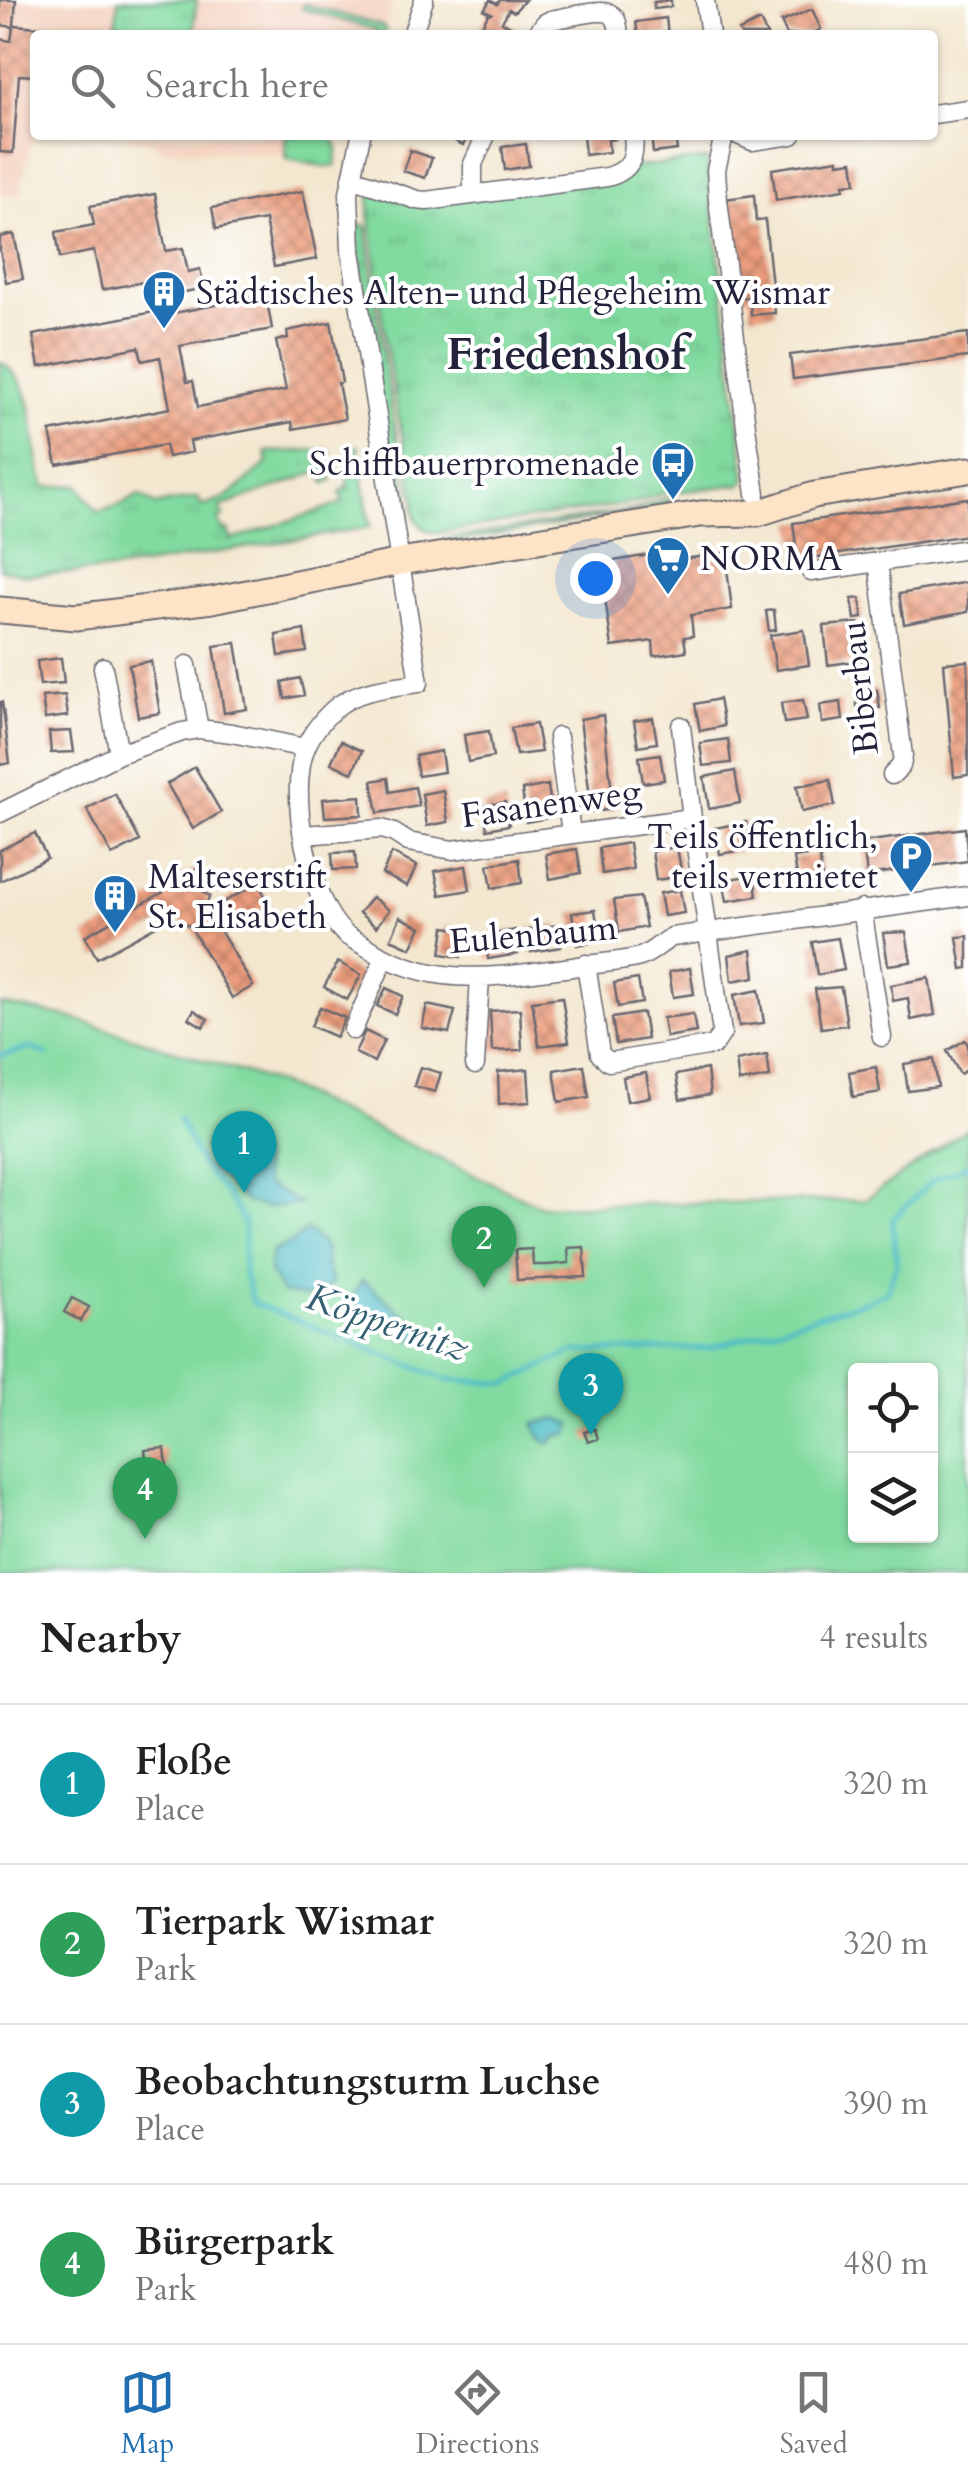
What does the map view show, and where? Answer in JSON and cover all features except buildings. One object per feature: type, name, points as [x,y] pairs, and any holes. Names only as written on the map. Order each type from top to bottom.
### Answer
[{"type":"street","points":[[414,30],[424,0]]},
{"type":"street","points":[[705,0],[709,30]]},
{"type":"street","points":[[540,30],[551,20],[604,12],[613,16],[618,30]]},
{"type":"street","points":[[938,113],[968,109]]},
{"type":"street","points":[[5,806],[120,754],[182,732],[199,729],[232,733],[305,748],[334,710],[353,697],[419,682],[350,251],[352,178],[361,140]]},
{"type":"street","points":[[473,194],[473,164],[484,140]]},
{"type":"street","points":[[352,178],[421,201],[614,176],[630,165],[632,140]]},
{"type":"street","points":[[732,140],[716,170],[756,494]]},
{"type":"street","points":[[0,610],[76,617],[212,600],[400,562],[700,514],[758,513],[814,496],[968,470]]},
{"type":"street","points":[[700,514],[756,494],[814,496]]},
{"type":"street","points":[[811,572],[968,548]]},
{"type":"street","name":"Biberbau","points":[[878,562],[902,756],[901,766],[892,775]]},
{"type":"street","points":[[188,665],[199,729]]},
{"type":"street","points":[[103,666],[120,754]]},
{"type":"street","name":"Fasanenweg","points":[[586,964],[600,1054],[610,1062],[714,1045],[722,1033],[680,726]]},
{"type":"street","points":[[558,737],[571,833]]},
{"type":"street","name":"Eulenbaum","points":[[305,748],[300,791],[303,835],[313,880],[326,909],[344,933],[384,958],[431,974],[480,978],[640,957],[672,937],[968,896]]},
{"type":"street","name":"Fasanenweg","points":[[303,835],[382,829],[408,842],[454,850],[692,818]]},
{"type":"street","points":[[862,909],[882,1038]]},
{"type":"street","points":[[353,1030],[384,958]]},
{"type":"street","points":[[475,1065],[480,978]]},
{"type":"shaded area","points":[[0,0],[390,0],[391,13],[386,25],[377,30],[30,30],[32,140],[20,195],[0,194]]},
{"type":"shaded area","points":[[148,140],[334,140],[338,149],[335,166],[325,167],[279,155],[159,149]]},
{"type":"green space","points":[[118,0],[197,0],[194,30],[115,30]]},
{"type":"green space","points":[[304,4],[385,30],[376,30],[302,9]]},
{"type":"green space","points":[[285,140],[334,140],[338,149],[335,166],[287,159]]},
{"type":"green space","points":[[707,159],[746,479],[742,484],[661,494],[634,503],[436,533],[425,529],[414,512],[386,345],[370,220],[371,190],[417,206],[635,167]]},
{"type":"green space","points":[[356,225],[367,227],[385,367],[408,495],[409,510],[402,512],[373,354]]},
{"type":"green space","points":[[0,362],[11,370],[25,391],[45,487],[78,485],[98,512],[139,495],[156,505],[198,498],[201,506],[211,504],[237,489],[268,463],[266,452],[329,450],[332,480],[325,483],[321,471],[220,507],[224,516],[218,519],[232,540],[343,503],[340,491],[347,489],[351,448],[358,446],[370,527],[113,570],[25,575],[0,569]]},
{"type":"green space","points":[[670,499],[670,503],[654,509],[447,543],[445,539],[635,510]]},
{"type":"green space","points":[[0,1004],[68,1017],[280,1084],[541,1206],[865,1200],[968,1128],[968,1573],[0,1573]]},
{"type":"water","points":[[212,1138],[261,1152],[265,1184],[301,1204],[268,1208],[246,1202],[210,1167],[204,1146]]},
{"type":"water","points":[[307,1230],[325,1247],[332,1284],[308,1297],[282,1293],[269,1270],[272,1251]]},
{"type":"water","points":[[362,1280],[430,1339],[406,1339],[370,1320],[349,1302]]},
{"type":"water","points":[[556,1419],[572,1423],[569,1434],[558,1435],[549,1444],[541,1439],[534,1423]]},
{"type":"waterway","name":"Köppernitz","points":[[0,1056],[31,1048],[47,1055]]},
{"type":"waterway","name":"Köppernitz","points":[[179,1119],[200,1163],[244,1222],[244,1274],[253,1303],[445,1379],[506,1384],[573,1352],[710,1348],[867,1301],[888,1291],[897,1262],[892,1220],[933,1180],[968,1165]]},
{"type":"place","name":"Städtisches Alten- und Pflegeheim Wismar","points":[[164,330]]},
{"type":"place","name":"Schiffbauerpromenade","points":[[673,501]]},
{"type":"place","name":"NORMA","points":[[668,596]]},
{"type":"place","name":"Teils öffentlich, teils vermietet","points":[[911,894]]},
{"type":"place","name":"Malteserstift St. Elisabeth","points":[[115,934]]},
{"type":"place","name":"Floße","points":[[244,1193]]},
{"type":"place","name":"Tierpark Wismar","points":[[484,1288]]},
{"type":"place","name":"Beobachtungsturm Luchse","points":[[591,1435]]},
{"type":"place","name":"Bürgerpark","points":[[145,1539]]},
{"type":"district","name":"Friedenshof","points":[[566,353]]}]
